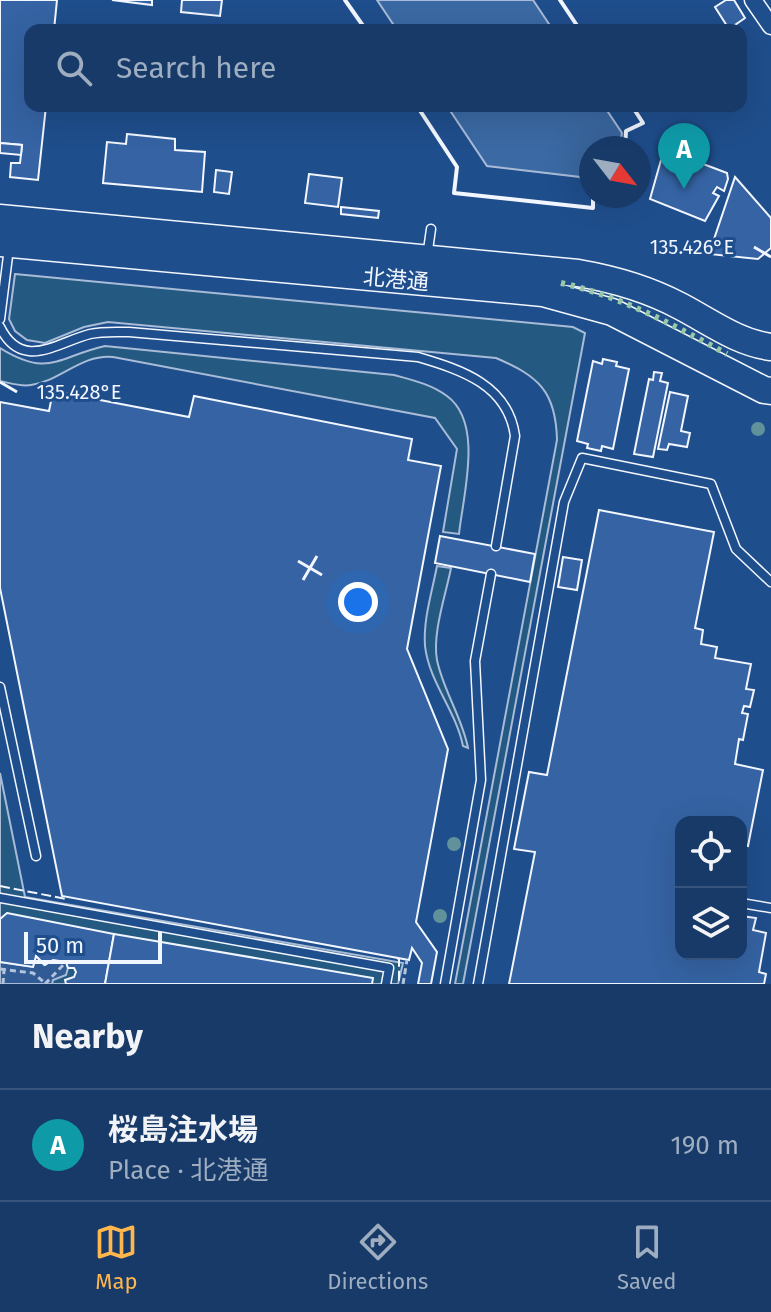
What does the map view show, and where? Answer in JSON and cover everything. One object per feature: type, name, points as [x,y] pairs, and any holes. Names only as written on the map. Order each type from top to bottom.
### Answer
[{"type":"main road","name":"北港通","points":[[0,218],[550,269],[606,278],[677,304],[754,345],[771,347]]},
{"type":"main road","name":"北港通","points":[[5,243],[543,293],[612,312],[771,391]]},
{"type":"street","points":[[753,0],[771,26]]},
{"type":"lane","points":[[427,258],[431,229]]},
{"type":"lane","points":[[0,319],[5,243]]},
{"type":"lane","points":[[0,327],[9,342],[35,351],[46,351],[88,335],[129,332],[418,357],[458,368],[484,384],[505,404],[513,418],[515,436],[496,546]]},
{"type":"lane","points":[[478,984],[564,502],[582,458],[711,484],[736,549],[771,582]]},
{"type":"lane","points":[[445,984],[481,780],[475,661],[491,574]]},
{"type":"lane","points":[[0,687],[36,856]]},
{"type":"lane","points":[[0,898],[389,968],[386,984]]},
{"type":"lane","points":[[747,904],[771,908]]},
{"type":"path","points":[[403,984],[407,960]]},
{"type":"path","points":[[3,984],[2,970],[33,973],[45,983],[66,962]]},
{"type":"shaded area","points":[[377,0],[533,0],[549,24],[393,24]]},
{"type":"shaded area","points":[[451,112],[608,112],[621,136],[579,136],[579,177],[487,166]]},
{"type":"shaded area","points":[[15,274],[573,327],[585,333],[463,984],[455,984],[557,440],[553,409],[542,387],[523,372],[496,358],[108,322],[84,327],[45,343],[27,340],[15,331],[9,319]]},
{"type":"shaded area","points":[[105,346],[394,375],[434,388],[458,408],[465,423],[467,480],[459,534],[443,532],[457,449],[435,418],[113,357],[81,363],[42,383],[19,385],[0,381],[0,348],[30,362],[42,363]]},
{"type":"shaded area","points":[[437,566],[451,568],[438,626],[437,660],[468,748],[463,746],[427,659],[427,616]]},
{"type":"shaded area","points":[[0,773],[25,897],[403,963],[398,984],[0,984]]},
{"type":"shaded area","points":[[36,956],[44,965],[53,960],[66,962],[66,975],[53,980],[52,984],[0,984],[0,962],[33,967]]},
{"type":"building","points":[[0,0],[57,0],[55,24],[24,24],[24,112],[45,112],[38,180],[10,177],[11,163],[20,163],[22,145],[0,143]]},
{"type":"building","points":[[112,0],[152,0],[152,5]]},
{"type":"building","points":[[182,0],[222,0],[220,16],[181,12]]},
{"type":"building","points":[[726,0],[734,0],[745,18],[736,24],[726,24],[715,7]]},
{"type":"building","points":[[127,134],[175,139],[175,150],[205,152],[202,192],[103,183],[107,142],[126,144]]},
{"type":"building","points":[[0,143],[22,145],[21,155],[0,153]]},
{"type":"building","points":[[690,159],[727,173],[724,191],[717,187],[713,193],[719,196],[705,221],[651,199],[661,160],[685,169]]},
{"type":"building","points":[[216,170],[232,172],[229,194],[214,192]]},
{"type":"building","points":[[309,174],[342,178],[338,207],[305,203]]},
{"type":"building","points":[[735,177],[771,218],[771,248],[758,259],[709,254]]},
{"type":"building","points":[[341,207],[379,211],[378,218],[341,214]]},
{"type":"building","points":[[603,359],[629,369],[613,449],[602,446],[601,451],[587,448],[588,444],[577,441],[593,361],[602,364]]},
{"type":"building","points":[[654,372],[662,373],[660,381],[668,383],[653,457],[634,454],[649,379],[653,380]]},
{"type":"building","points":[[53,391],[189,417],[194,396],[412,439],[408,460],[441,466],[407,649],[448,749],[416,922],[437,952],[431,984],[418,984],[422,963],[412,948],[409,960],[62,896],[0,588],[0,402],[49,411]]},
{"type":"building","points":[[670,392],[688,396],[681,431],[690,433],[687,447],[669,444],[667,450],[658,449]]},
{"type":"building","points":[[599,510],[714,532],[695,628],[703,630],[701,644],[717,647],[715,658],[751,664],[746,689],[754,690],[750,707],[744,706],[742,713],[748,714],[743,740],[739,739],[735,764],[763,770],[748,846],[747,816],[675,816],[675,960],[747,960],[747,917],[756,918],[753,930],[766,933],[759,972],[766,974],[764,984],[509,984],[535,852],[514,849],[529,772],[547,775]]},
{"type":"building","points":[[440,536],[535,554],[530,582],[435,563]]},
{"type":"building","points":[[563,557],[582,560],[577,590],[558,587]]},
{"type":"building","points":[[7,913],[114,934],[105,984],[66,984],[65,980],[74,977],[76,972],[74,968],[68,968],[66,962],[53,960],[45,965],[36,956],[33,967],[0,962],[0,919]]},
{"type":"building","points":[[114,934],[373,978],[372,984],[105,984]]},
{"type":"hedge","points":[[561,283],[626,304],[727,354]]},
{"type":"fence","points":[[0,886],[66,899]]},
{"type":"fence","points":[[397,958],[399,984]]},
{"type":"wall","points":[[345,0],[362,24]]},
{"type":"wall","points":[[560,0],[576,24]]},
{"type":"wall","points":[[421,112],[457,167],[454,193],[579,206]]},
{"type":"wall","points":[[626,136],[626,131],[643,123],[636,112]]},
{"type":"place","name":"桜島注水場","points":[[684,189]]}]
